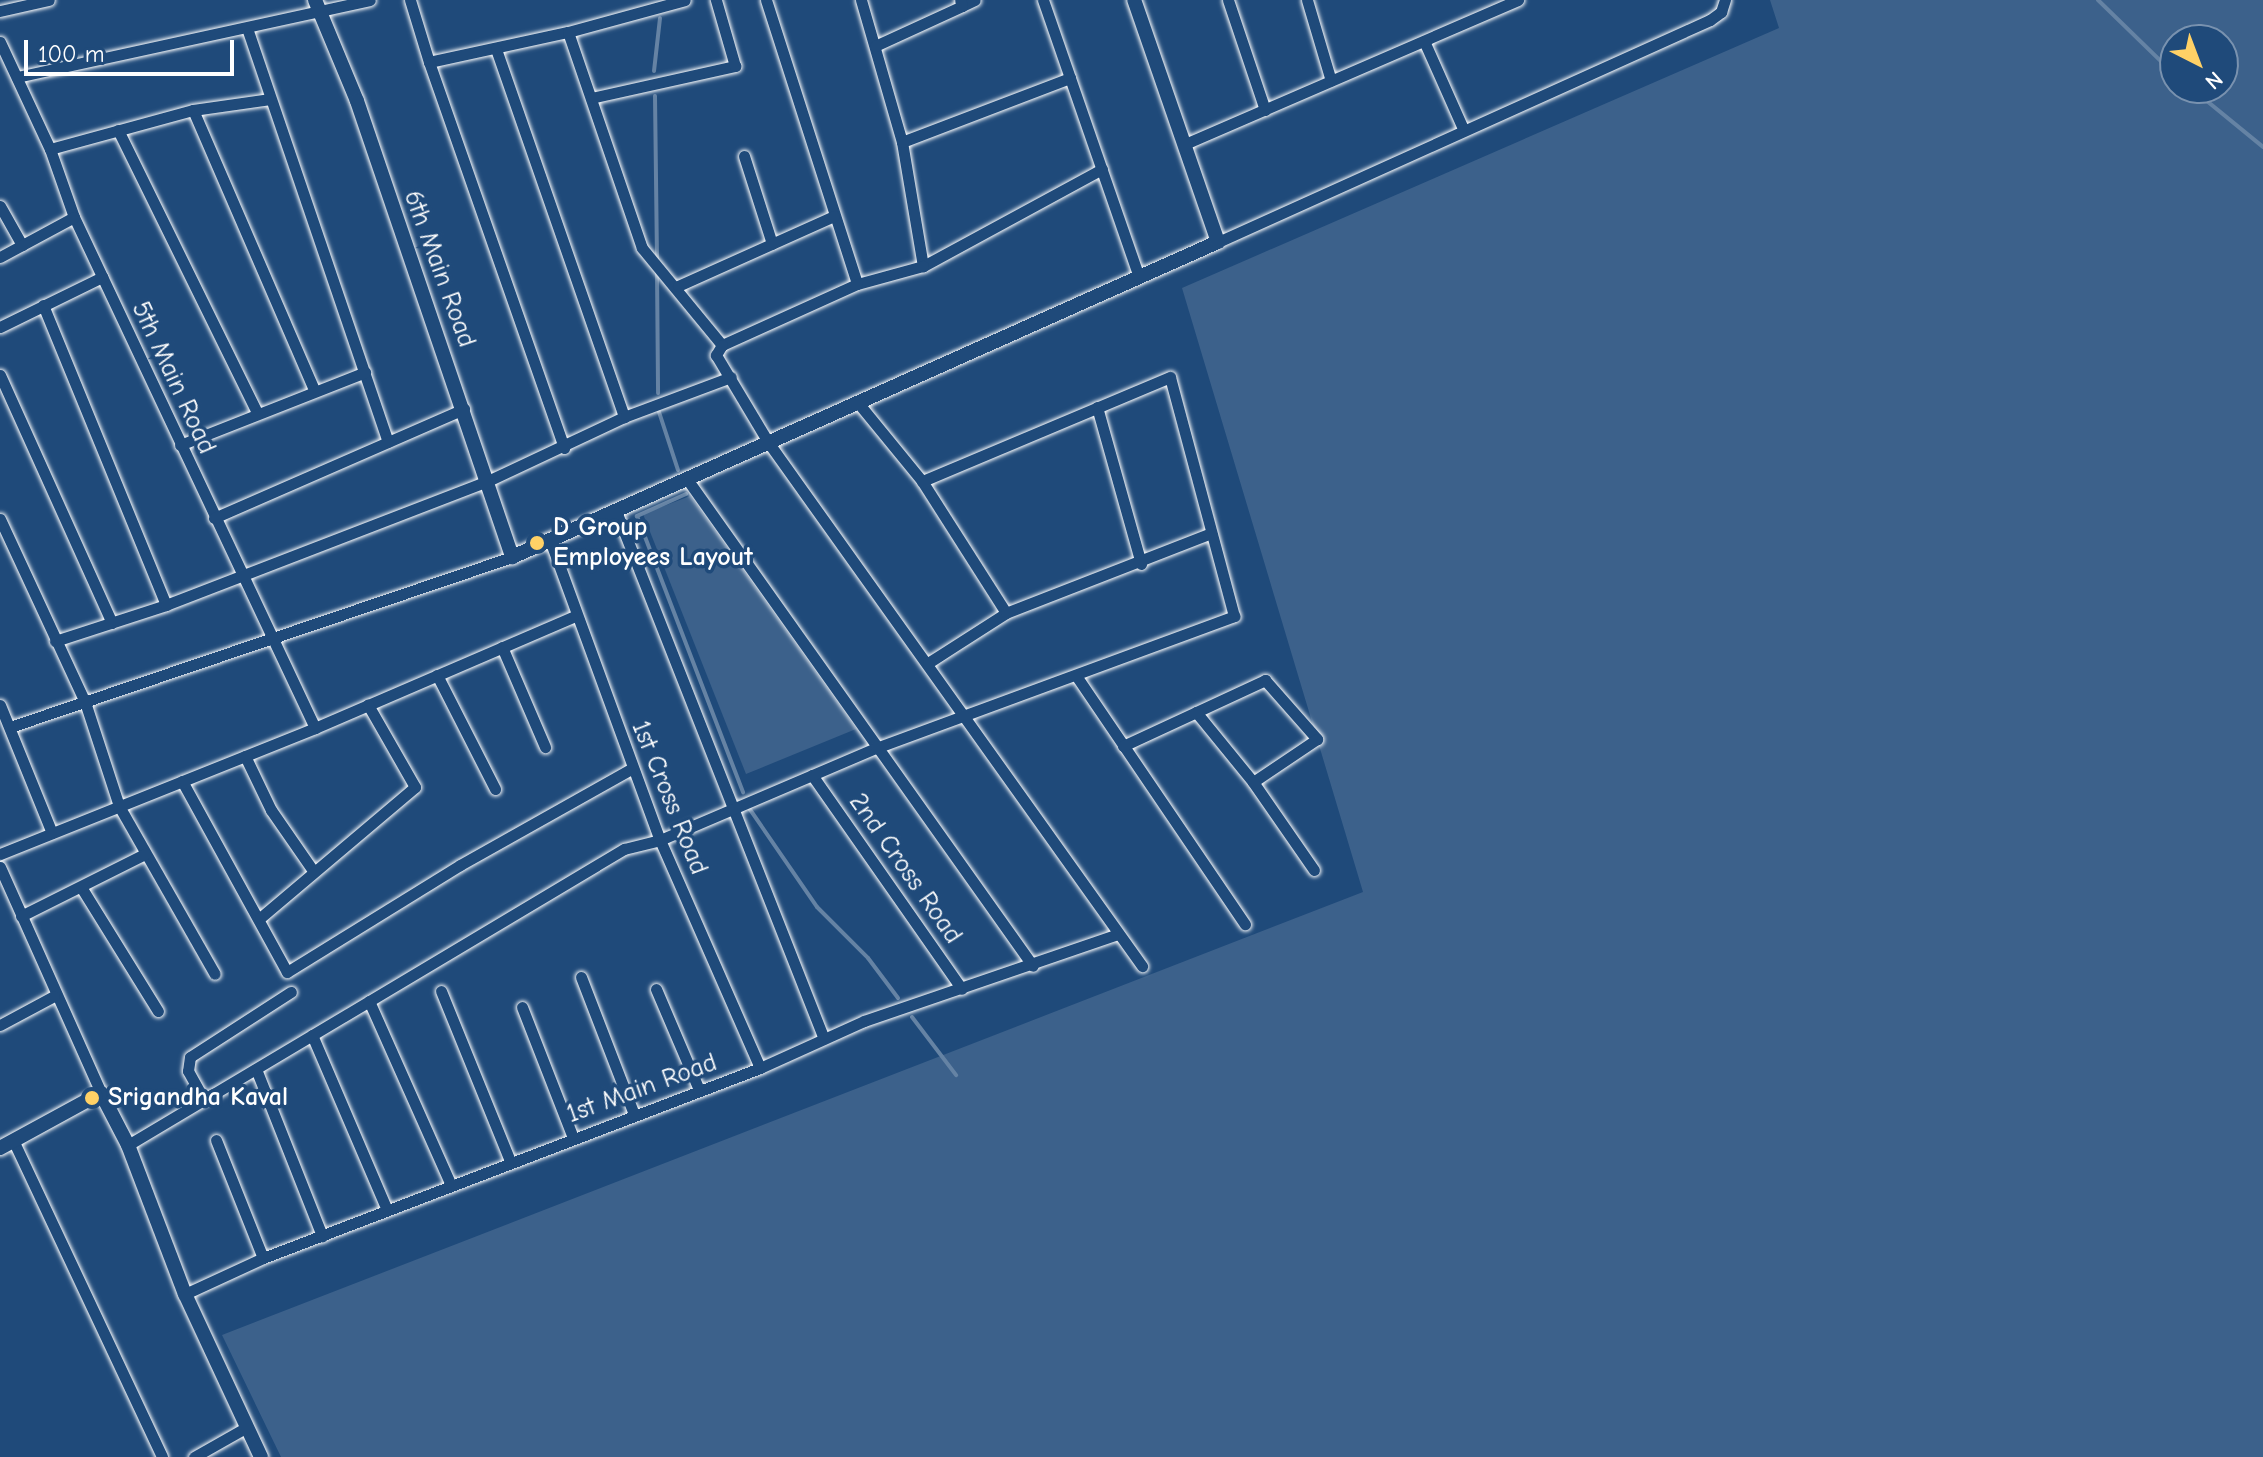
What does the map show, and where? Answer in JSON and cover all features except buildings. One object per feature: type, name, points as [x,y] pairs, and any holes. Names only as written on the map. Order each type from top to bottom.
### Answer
[{"type":"street","points":[[0,11],[49,0]]},
{"type":"street","points":[[17,77],[248,31],[319,6],[370,0]]},
{"type":"street","points":[[410,0],[564,448]]},
{"type":"street","points":[[429,62],[568,32],[685,0]]},
{"type":"street","points":[[591,98],[735,66],[716,0]]},
{"type":"street","points":[[766,0],[857,284]]},
{"type":"street","points":[[861,0],[902,142],[923,266]]},
{"type":"street","points":[[875,46],[961,3],[975,0]]},
{"type":"street","points":[[1043,0],[1139,277]]},
{"type":"street","points":[[1134,0],[1218,242]]},
{"type":"street","points":[[1228,0],[1265,110]]},
{"type":"street","points":[[1307,0],[1331,81]]},
{"type":"street","points":[[1185,144],[1518,0]]},
{"type":"street","points":[[10,727],[512,557],[1710,20],[1721,12],[1725,0]]},
{"type":"street","name":"6th Main Road","points":[[319,6],[464,409],[512,557]]},
{"type":"street","points":[[248,31],[388,442]]},
{"type":"street","points":[[568,32],[642,248],[678,286],[722,345]]},
{"type":"street","points":[[1424,41],[1464,131]]},
{"type":"street","name":"5th Main Road","points":[[0,42],[50,149],[74,217],[270,639],[315,728]]},
{"type":"street","points":[[496,49],[624,417]]},
{"type":"street","points":[[902,142],[1070,78]]},
{"type":"street","points":[[50,149],[193,110],[270,99]]},
{"type":"street","points":[[193,110],[314,389]]},
{"type":"street","points":[[118,130],[257,413]]},
{"type":"street","points":[[744,156],[772,244]]},
{"type":"street","points":[[1102,169],[923,266],[857,284],[722,345],[716,355],[768,442],[928,663],[961,717],[1142,966]]},
{"type":"street","points":[[0,206],[22,245]]},
{"type":"street","points":[[678,286],[834,216]]},
{"type":"street","points":[[0,257],[74,217]]},
{"type":"street","points":[[0,327],[102,277]]},
{"type":"street","points":[[43,305],[166,605]]},
{"type":"street","points":[[180,445],[314,389],[365,372]]},
{"type":"street","points":[[0,375],[112,623]]},
{"type":"street","points":[[55,641],[166,605],[488,481],[564,448],[624,417],[731,377]]},
{"type":"street","points":[[128,1145],[624,849],[660,840],[876,748],[1077,677],[1234,616],[1170,377],[922,481]]},
{"type":"street","points":[[859,404],[922,481],[1006,613]]},
{"type":"street","points":[[1097,407],[1141,564]]},
{"type":"street","points":[[214,518],[464,409]]},
{"type":"street","points":[[687,479],[1033,966]]},
{"type":"street","points":[[616,511],[731,810],[824,1039]]},
{"type":"street","points":[[0,519],[5,542],[85,702],[119,806],[215,974]]},
{"type":"street","points":[[928,663],[1006,613],[1141,564],[1211,533]]},
{"type":"street","name":"1st Cross Road","points":[[550,540],[575,616],[660,840],[760,1068]]},
{"type":"street","points":[[0,854],[315,728],[575,616]]},
{"type":"street","points":[[502,647],[545,747]]},
{"type":"street","points":[[437,675],[495,789]]},
{"type":"street","points":[[1077,677],[1245,924]]},
{"type":"street","points":[[1123,746],[1265,680],[1317,739],[1253,782]]},
{"type":"street","points":[[0,705],[52,833]]},
{"type":"street","points":[[260,918],[415,787],[368,705]]},
{"type":"street","points":[[1196,712],[1253,782],[1314,870]]},
{"type":"street","points":[[245,756],[271,810],[314,872]]},
{"type":"street","points":[[182,781],[287,972],[460,865],[633,768]]},
{"type":"street","name":"2nd Cross Road","points":[[812,775],[962,989]]},
{"type":"street","points":[[21,916],[145,854]]},
{"type":"street","points":[[0,867],[54,996],[128,1145],[185,1294],[261,1457]]},
{"type":"street","points":[[81,887],[158,1011]]},
{"type":"street","name":"1st Main Road","points":[[185,1294],[263,1258],[510,1161],[760,1068],[824,1039],[1118,934]]},
{"type":"street","points":[[581,977],[634,1114]]},
{"type":"street","points":[[656,989],[699,1090]]},
{"type":"street","points":[[441,991],[510,1161]]},
{"type":"street","points":[[203,1098],[188,1071],[190,1057],[291,992]]},
{"type":"street","points":[[0,1025],[54,996]]},
{"type":"street","points":[[369,1001],[451,1185]]},
{"type":"street","points":[[522,1007],[573,1138]]},
{"type":"street","points":[[312,1035],[387,1210]]},
{"type":"street","points":[[256,1069],[322,1236]]},
{"type":"street","points":[[101,1093],[7,1144],[162,1457]]},
{"type":"street","points":[[216,1140],[263,1258]]},
{"type":"street","points":[[194,1457],[247,1427]]},
{"type":"shaded area","points":[[1770,0],[2263,0],[2263,1457],[281,1457],[222,1335],[1363,892],[1182,288],[1779,28]]},
{"type":"shaded area","points":[[690,496],[856,729],[746,774],[643,514]]},
{"type":"waterway","points":[[2098,0],[2159,59]]},
{"type":"waterway","points":[[654,71],[660,18]]},
{"type":"waterway","points":[[655,96],[657,263]]},
{"type":"waterway","points":[[2211,104],[2263,147]]},
{"type":"waterway","points":[[657,271],[658,393]]},
{"type":"waterway","points":[[659,412],[678,470]]},
{"type":"waterway","points":[[686,494],[637,516],[743,792]]},
{"type":"waterway","points":[[749,808],[817,907],[868,958],[898,998]]},
{"type":"waterway","points":[[912,1017],[956,1075]]},
{"type":"place","name":"D Group Employees Layout","points":[[537,543]]},
{"type":"place","name":"Srigandha Kaval","points":[[92,1098]]}]
